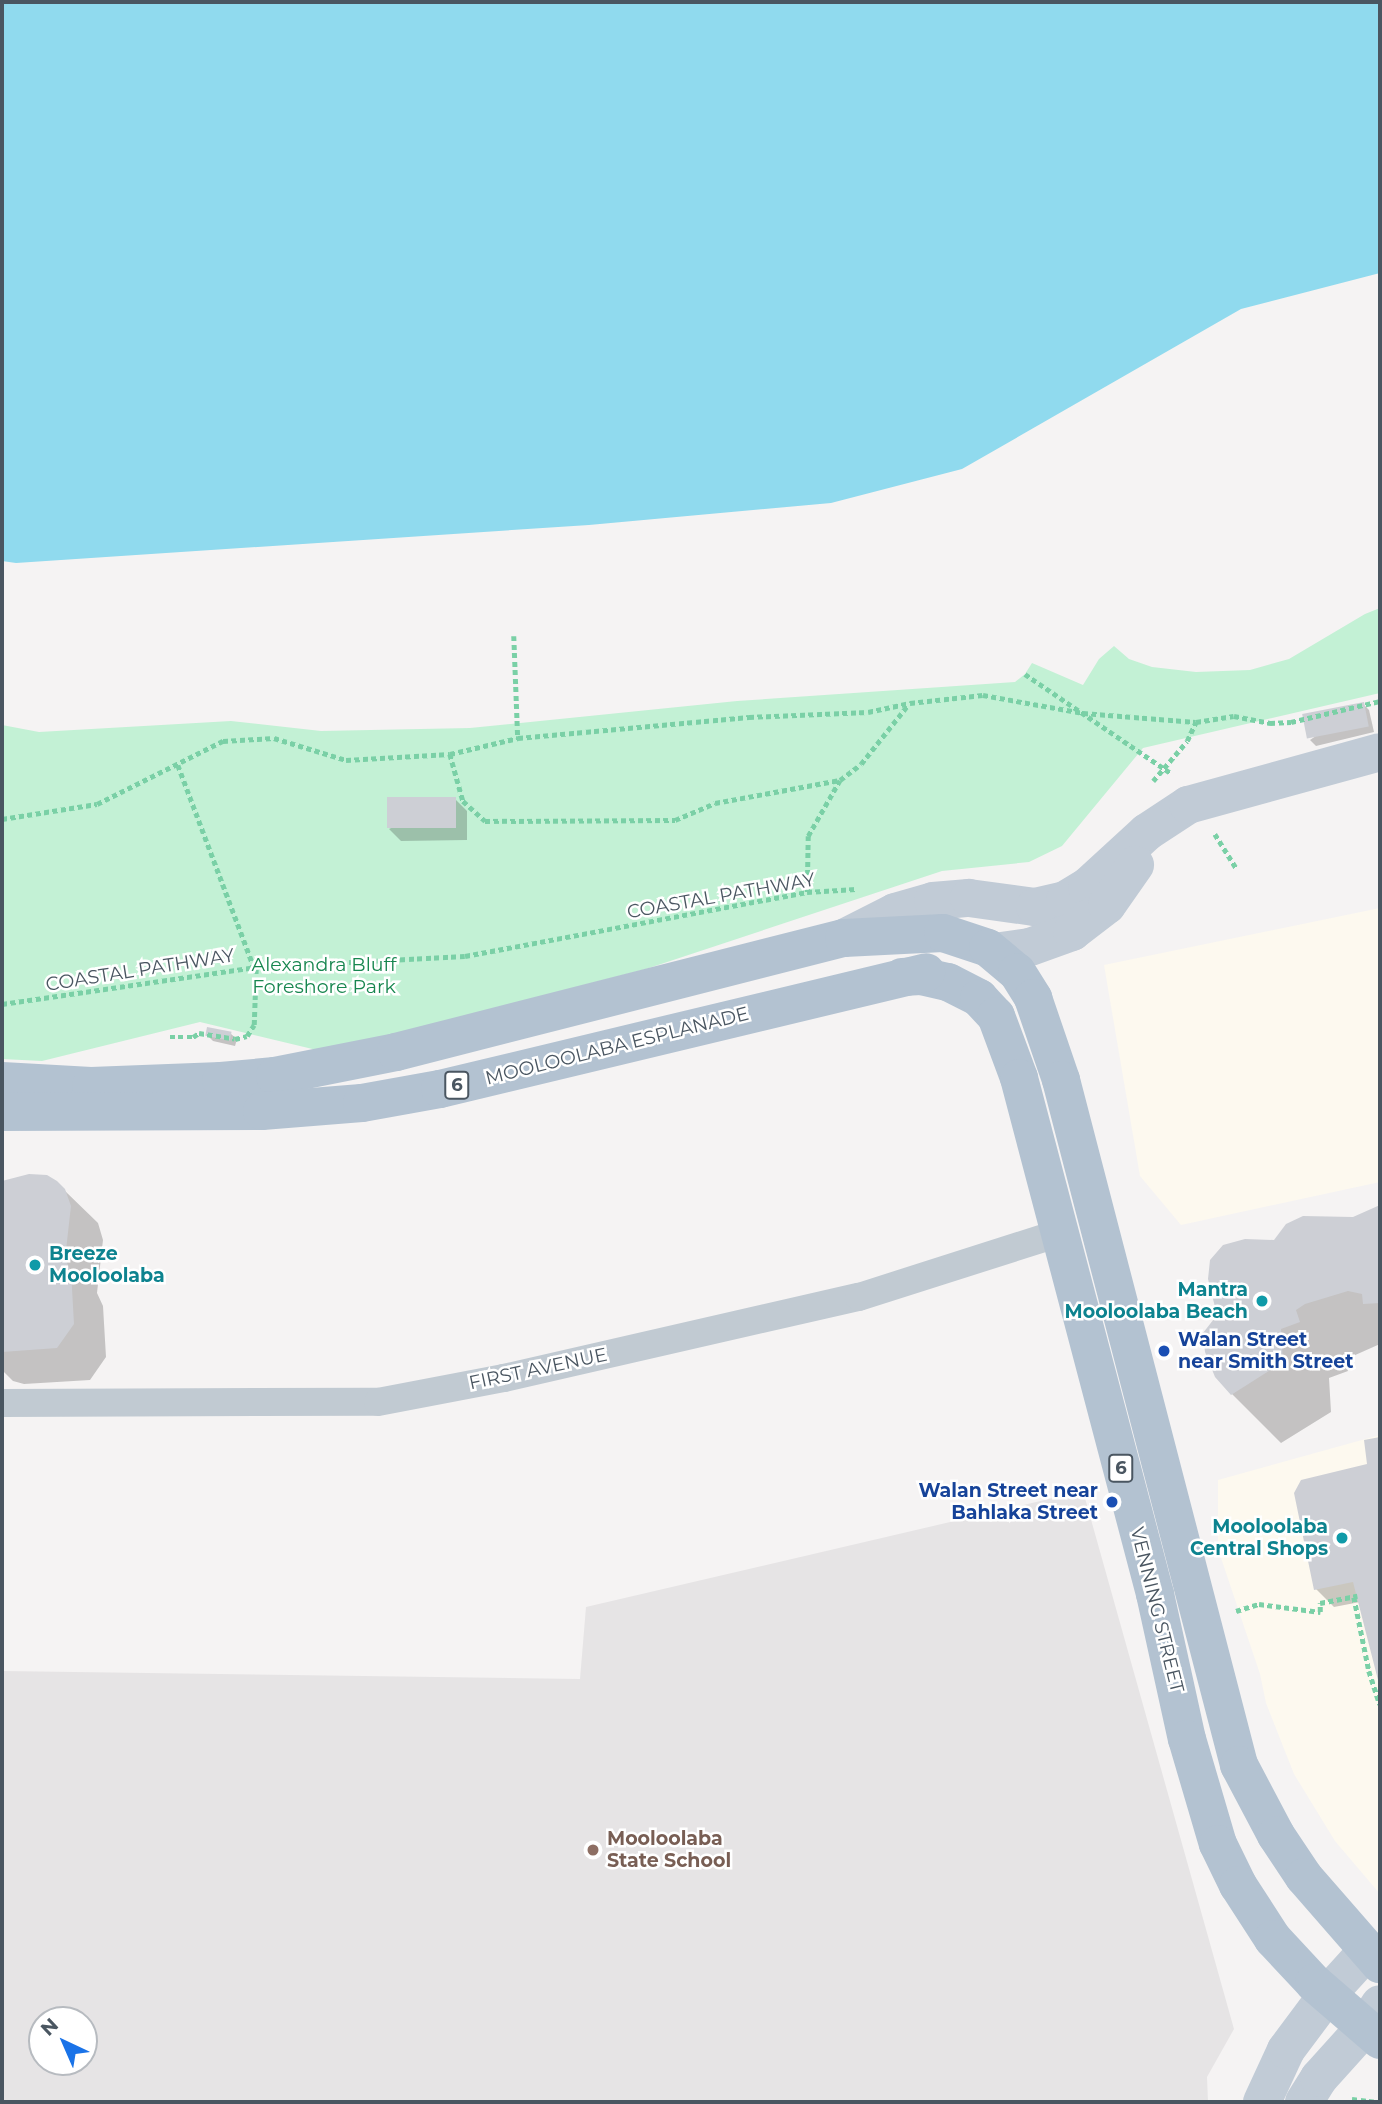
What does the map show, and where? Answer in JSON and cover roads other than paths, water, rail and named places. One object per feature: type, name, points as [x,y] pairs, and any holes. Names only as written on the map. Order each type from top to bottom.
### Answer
[{"type":"main road","points":[[844,938],[895,912],[933,901],[969,898],[1026,907],[1065,900],[1087,887],[1157,802],[1215,795],[1377,755]]},
{"type":"main road","name":"MOOLOOLABA ESPLANADE","points":[[2,1112],[262,1111],[362,1103],[440,1089],[924,972],[961,957],[1020,950],[1055,940],[1094,917],[1120,889],[1157,802]]},
{"type":"main road","name":"VENNING STREET","points":[[844,938],[943,933],[966,939],[994,952],[1017,972],[1033,998],[1060,1080],[1239,1765],[1289,1856],[1374,1957]]},
{"type":"main road","name":"6","points":[[2,1081],[91,1086],[221,1081],[297,1072],[460,1036],[844,938]]},
{"type":"main road","name":"VENNING STREET","points":[[902,977],[921,976],[948,982],[979,998],[995,1013],[1019,1078],[1155,1594],[1187,1739],[1211,1822],[1249,1904],[1290,1959],[1327,1995]]},
{"type":"main road","points":[[1262,2102],[1281,2059],[1327,1995],[1374,1957]]},
{"type":"main road","name":"6","points":[[1327,1995],[1375,2023]]},
{"type":"main road","points":[[1304,2102],[1319,2078],[1375,2023]]},
{"type":"street","name":"FIRST AVENUE","points":[[2,1403],[378,1402],[504,1378],[859,1297],[1060,1233]]},
{"type":"water","points":[[2,2],[1380,2],[1380,273],[1241,309],[962,469],[831,503],[589,525],[16,563],[2,561]]},
{"type":"place","name":"Breeze Mooloolaba","points":[[35,1265]]},
{"type":"place","name":"Mantra Mooloolaba Beach","points":[[1262,1301]]},
{"type":"place","name":"Walan Street near Smith Street","points":[[1164,1351]]},
{"type":"place","name":"Walan Street near Bahlaka Street","points":[[1112,1502]]},
{"type":"place","name":"Mooloolaba Central Shops","points":[[1342,1538]]},
{"type":"place","name":"Mooloolaba State School","points":[[593,1850]]},
{"type":"park label","name":"Alexandra Bluff Foreshore Park","points":[[324,976]]}]
